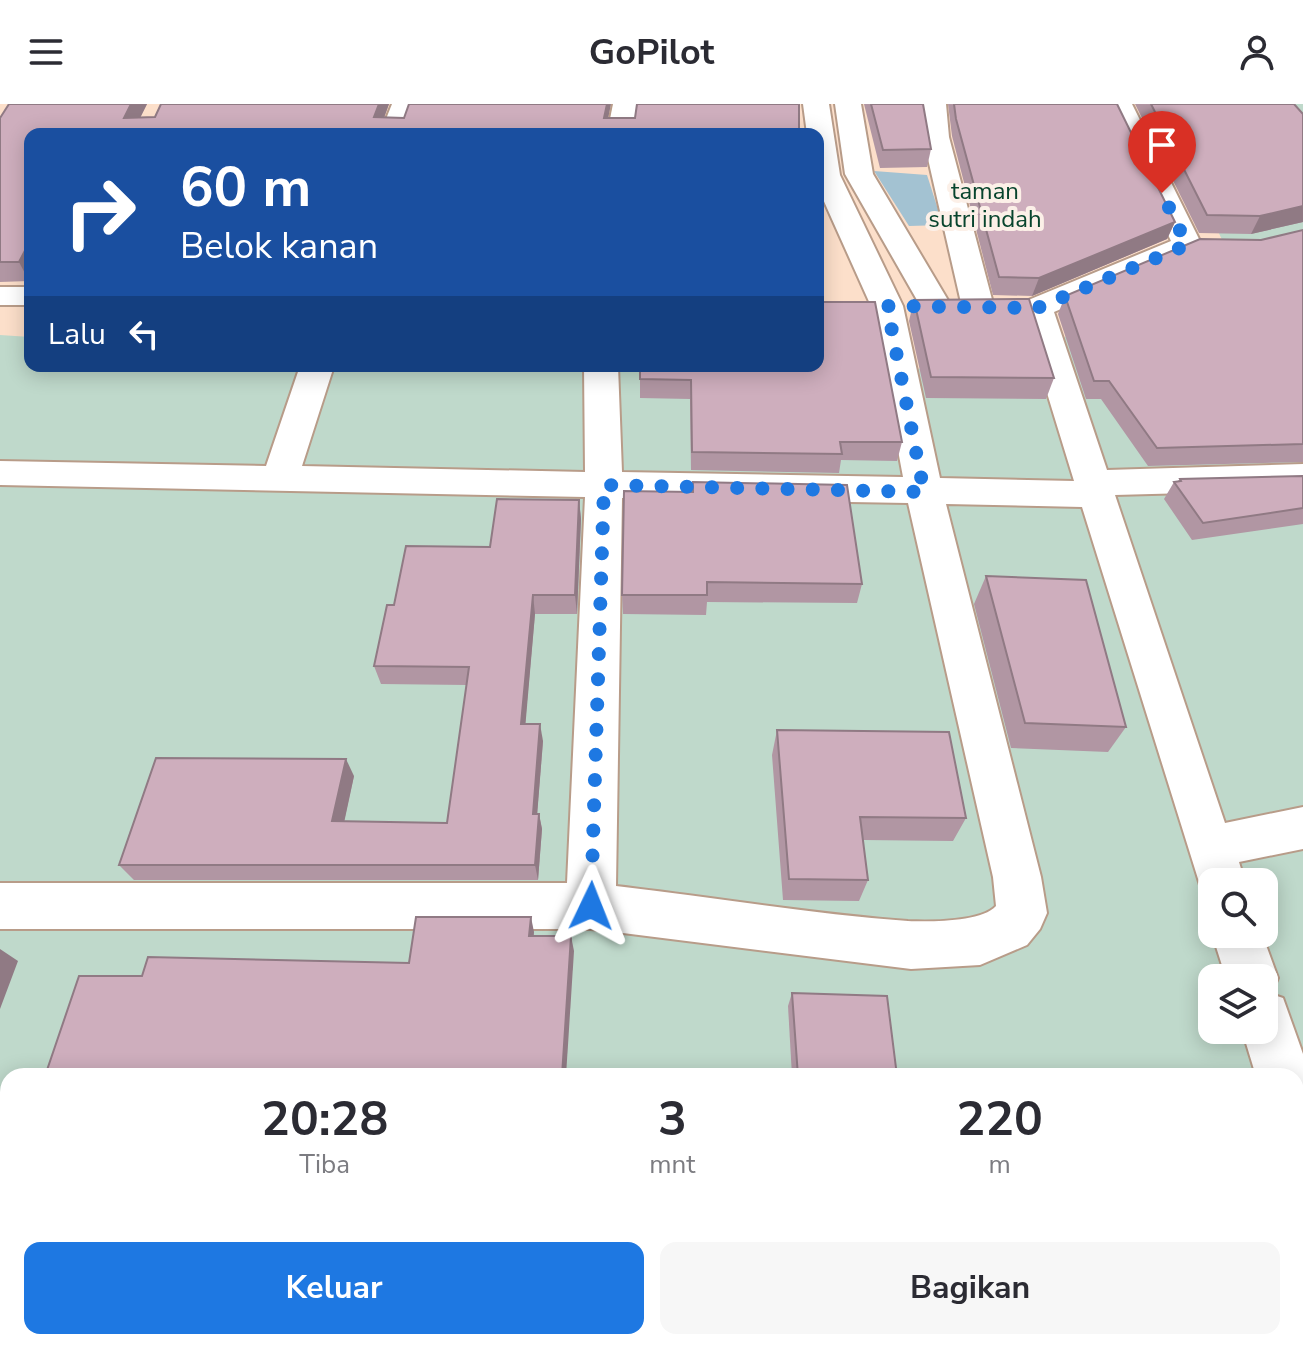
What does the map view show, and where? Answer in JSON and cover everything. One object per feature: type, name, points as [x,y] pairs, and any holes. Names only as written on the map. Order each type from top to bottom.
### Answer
[{"type":"street","points":[[621,128],[626,104]]},
{"type":"street","points":[[816,104],[818,128]]},
{"type":"street","points":[[848,104],[859,174],[936,307]]},
{"type":"street","points":[[933,104],[936,137],[978,307]]},
{"type":"street","points":[[874,306],[1037,308],[1200,246],[1119,104]]},
{"type":"street","points":[[395,128],[402,108]]},
{"type":"street","points":[[824,175],[859,174]]},
{"type":"street","points":[[0,906],[591,906],[911,945],[980,941],[1009,928],[1022,913],[1017,877],[924,492],[874,306],[824,180]]},
{"type":"street","points":[[0,296],[24,296]]},
{"type":"street","points":[[1037,308],[1215,864],[1303,828]]},
{"type":"street","points":[[280,477],[315,372]]},
{"type":"street","points":[[591,906],[604,485],[601,372]]},
{"type":"street","points":[[0,473],[924,492],[1095,488],[1303,477]]},
{"type":"street","points":[[1273,1044],[1280,1068]]},
{"type":"green space","points":[[1157,104],[1303,104],[1303,1068],[0,1068],[0,335],[24,337],[24,372],[824,372],[824,365],[1016,372],[1100,312],[1226,248]]},
{"type":"water","points":[[874,171],[927,175],[943,225],[909,226]]},
{"type":"building","points":[[9,104],[131,104],[124,118],[155,117],[161,104],[379,104],[374,117],[404,118],[409,104],[607,104],[604,118],[635,118],[637,104],[799,104],[799,128],[24,128],[24,252],[19,262],[0,262],[0,118]]},
{"type":"building","points":[[871,104],[923,104],[931,149],[883,150]]},
{"type":"building","points":[[954,104],[1117,104],[1175,222],[1039,278],[999,277]]},
{"type":"building","points":[[1151,104],[1294,104],[1303,114],[1303,206],[1260,216],[1207,215]]},
{"type":"building","points":[[1303,230],[1303,444],[1157,448],[1109,381],[1094,381],[1065,296],[1200,239],[1261,240]]},
{"type":"building","points":[[1029,299],[1054,378],[931,377],[914,300]]},
{"type":"building","points":[[824,302],[875,302],[902,442],[840,442],[842,454],[692,452],[691,380],[640,379],[640,372],[824,372]]},
{"type":"building","points":[[1303,476],[1303,508],[1203,523],[1174,482],[1180,479]]},
{"type":"building","points":[[693,482],[847,485],[862,584],[707,582],[707,595],[622,595],[624,491],[693,492]]},
{"type":"building","points":[[497,499],[579,500],[575,595],[533,595],[521,724],[540,724],[533,814],[539,814],[535,865],[119,865],[156,758],[346,759],[332,821],[447,823],[469,667],[374,666],[387,605],[394,605],[406,546],[490,547]]},
{"type":"building","points":[[986,576],[1086,580],[1126,727],[1025,723]]},
{"type":"building","points":[[777,730],[949,732],[966,818],[860,817],[868,880],[789,879]]},
{"type":"building","points":[[416,917],[531,917],[529,936],[571,936],[563,1068],[48,1068],[79,976],[142,976],[148,957],[409,963]]},
{"type":"building","points":[[792,993],[887,996],[896,1068],[797,1068]]},
{"type":"route","points":[[591,906],[604,485],[924,492],[887,306],[1037,308],[1187,245],[1162,193]]},
{"type":"park label","name":"taman sutri indah","points":[[985,205]]}]
